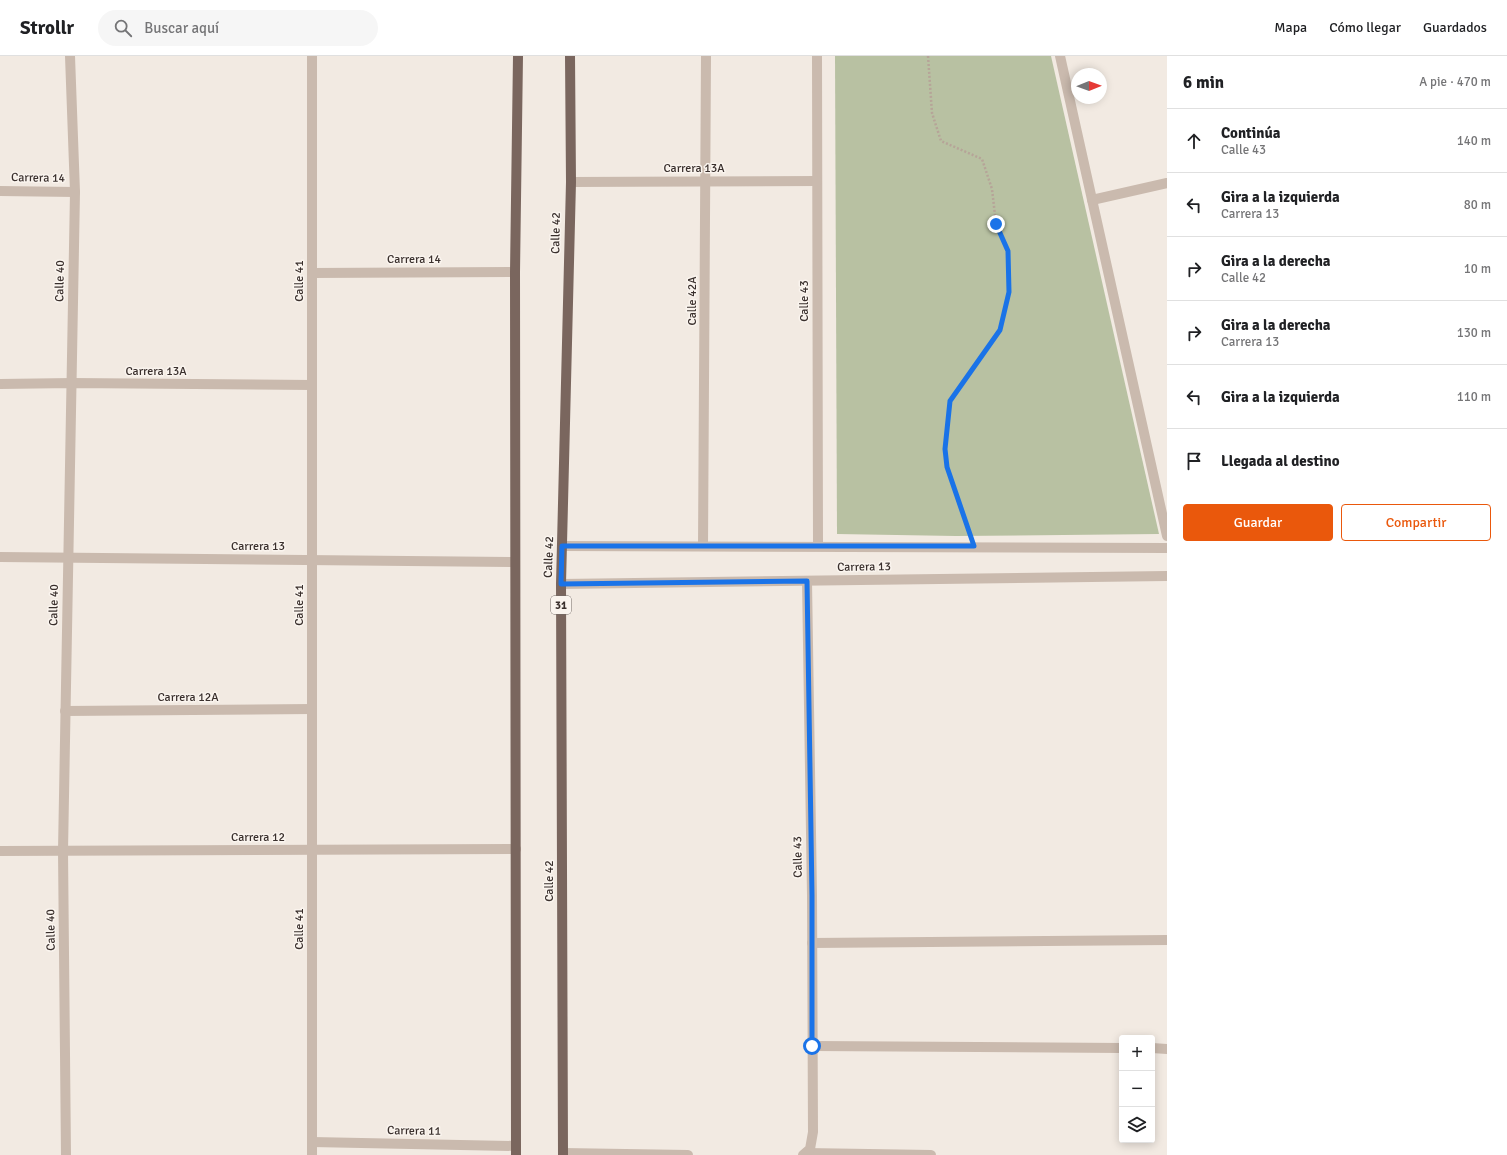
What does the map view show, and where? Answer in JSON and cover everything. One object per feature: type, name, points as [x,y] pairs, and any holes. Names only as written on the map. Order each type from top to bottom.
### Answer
[{"type":"main road","points":[[516,1151],[515,272],[518,56]]},
{"type":"main road","name":"Calle 42","points":[[563,1154],[561,584],[571,182],[570,56]]},
{"type":"street","name":"Calle 40","points":[[66,1155],[63,851],[75,192],[70,56]]},
{"type":"street","name":"Calle 41","points":[[312,56],[312,1155]]},
{"type":"street","name":"Calle 42A","points":[[703,546],[706,56]]},
{"type":"street","name":"Calle 43","points":[[817,56],[818,545]]},
{"type":"street","points":[[1060,56],[1167,536]]},
{"type":"street","name":"Carrera 13A","points":[[571,182],[817,181]]},
{"type":"street","points":[[1092,200],[1167,183]]},
{"type":"street","name":"Carrera 14","points":[[0,191],[75,192]]},
{"type":"street","name":"Carrera 14","points":[[312,273],[515,272]]},
{"type":"street","name":"Carrera 13A","points":[[0,384],[72,383],[312,385]]},
{"type":"street","name":"Carrera 13","points":[[562,546],[818,545],[1167,548]]},
{"type":"street","name":"Carrera 13","points":[[0,557],[515,562]]},
{"type":"street","name":"Carrera 13","points":[[561,584],[1167,576]]},
{"type":"street","name":"Calle 43","points":[[805,1154],[812,1142],[813,1132],[812,895],[807,581]]},
{"type":"street","name":"Carrera 12A","points":[[65,710],[312,710]]},
{"type":"street","name":"Carrera 12","points":[[0,852],[516,849]]},
{"type":"street","points":[[812,942],[1167,940]]},
{"type":"street","points":[[812,1046],[1119,1048]]},
{"type":"street","points":[[1155,1048],[1167,1049]]},
{"type":"street","name":"Carrera 11","points":[[312,1142],[516,1151]]},
{"type":"street","points":[[563,1154],[688,1155]]},
{"type":"street","points":[[805,1154],[931,1155]]},
{"type":"path","points":[[928,56],[932,113],[941,141],[982,159],[992,189],[996,224],[1008,251],[1009,292],[1000,330],[950,401],[945,449],[947,467],[974,546]]},
{"type":"green space","points":[[835,56],[1051,56],[1159,534],[956,536],[837,534]]},
{"type":"route","points":[[812,1046],[812,895],[807,581],[561,584],[562,546],[974,546],[947,467],[945,449],[950,401],[1000,330],[1009,292],[1008,251],[996,224]]}]
